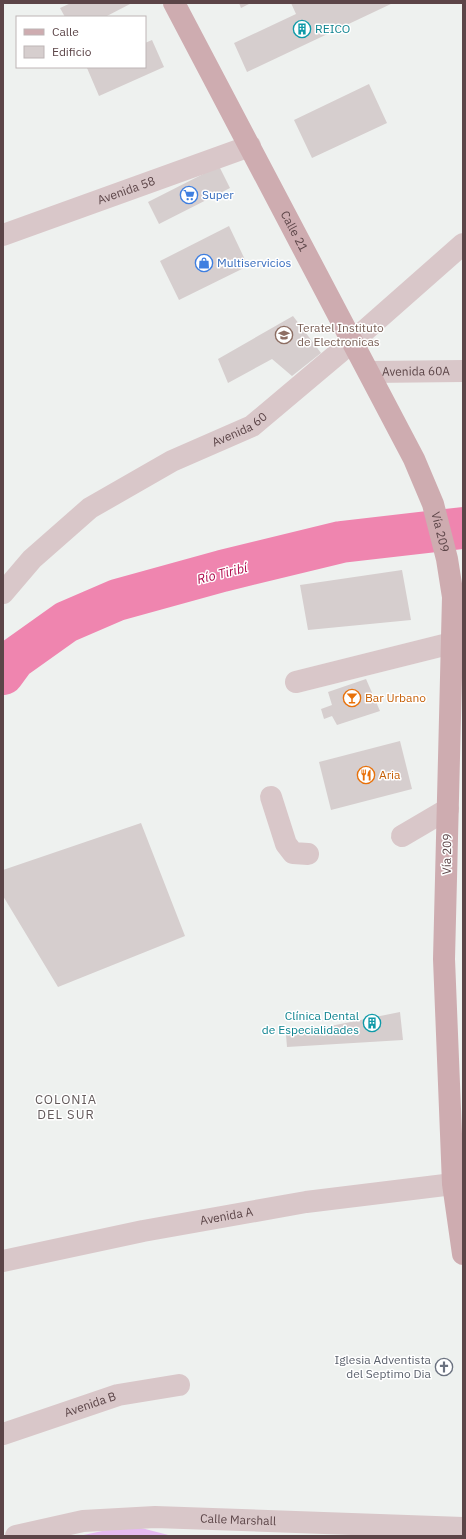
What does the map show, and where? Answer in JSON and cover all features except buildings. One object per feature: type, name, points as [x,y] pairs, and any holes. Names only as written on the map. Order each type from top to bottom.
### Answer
[{"type":"main road","name":"Calle 21","points":[[174,3],[414,459]]},
{"type":"main road","name":"Vía 209","points":[[414,459],[433,504],[448,559],[457,643],[448,809],[444,959],[453,1184],[463,1254]]},
{"type":"street","name":"Avenida 58","points":[[3,235],[250,146]]},
{"type":"street","name":"Avenida 60","points":[[3,593],[32,559],[90,508],[172,461],[252,426],[353,342],[463,244]]},
{"type":"street","name":"Avenida 60A","points":[[369,372],[463,371]]},
{"type":"street","points":[[296,682],[457,643]]},
{"type":"street","points":[[270,797],[286,844],[293,853],[308,854]]},
{"type":"street","points":[[402,836],[448,809]]},
{"type":"street","name":"Avenida A","points":[[3,1262],[143,1231],[298,1204],[453,1184]]},
{"type":"street","name":"Avenida B","points":[[3,1434],[118,1395],[179,1385]]},
{"type":"street","name":"Calle Marshall","points":[[16,1536],[83,1521],[155,1517],[463,1528]]},
{"type":"shaded area","points":[[130,1525],[172,1536],[79,1536]]},
{"type":"waterway","name":"Río Tiribí","points":[[3,674],[14,659],[66,622],[117,600],[222,571],[341,542],[463,528]]},
{"type":"place","name":"REICO","points":[[302,29]]},
{"type":"place","name":"Super","points":[[189,195]]},
{"type":"place","name":"Multiservicios","points":[[204,263]]},
{"type":"place","name":"Teratel Instituto de Electronicas","points":[[284,335]]},
{"type":"place","name":"Bar Urbano","points":[[352,698]]},
{"type":"place","name":"Aria","points":[[366,775]]},
{"type":"place","name":"Clínica Dental de Especialidades","points":[[372,1023]]},
{"type":"place","name":"Iglesia Adventista del Septimo Dia","points":[[444,1367]]},
{"type":"district","name":"COLONIA DEL SUR","points":[[66,1106]]}]
